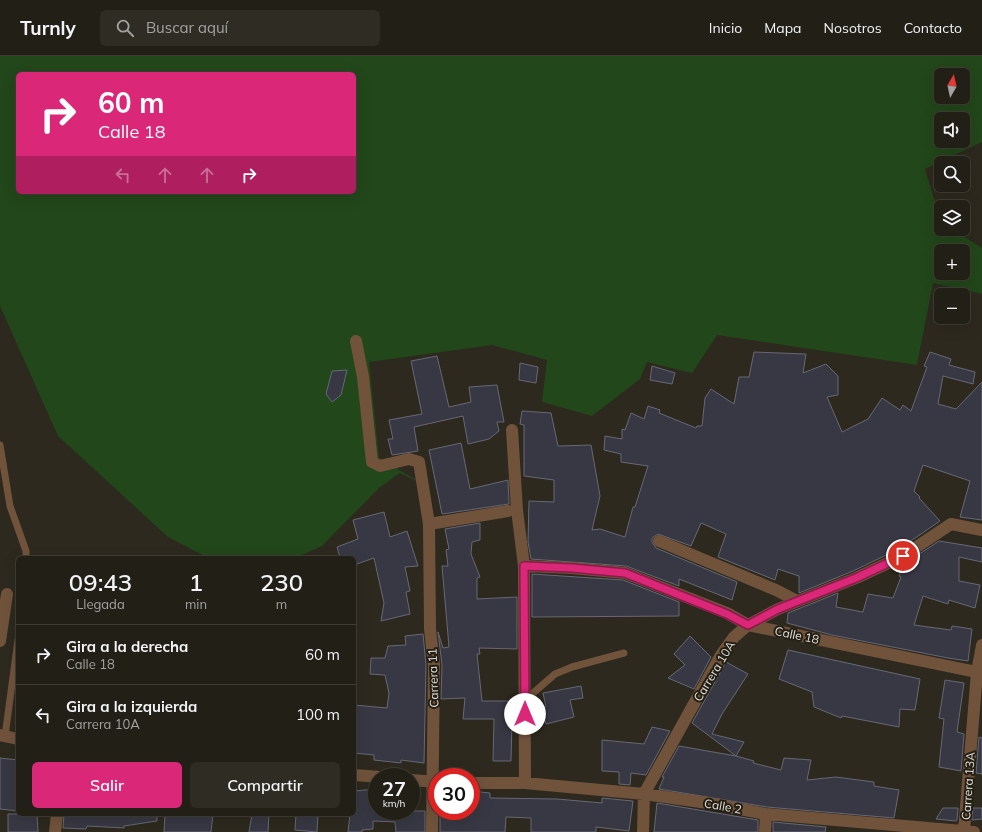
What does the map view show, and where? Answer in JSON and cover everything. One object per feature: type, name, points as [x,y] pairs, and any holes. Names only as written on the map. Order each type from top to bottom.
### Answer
[{"type":"street","name":"Carrera 11","points":[[356,341],[363,377],[372,462],[380,466],[409,459],[419,462],[428,524],[430,629],[434,665],[435,768]]},
{"type":"street","points":[[512,430],[516,510],[524,566],[525,783]]},
{"type":"street","points":[[428,524],[508,511]]},
{"type":"street","name":"Carrera 10A","points":[[644,794],[721,655],[734,638],[748,625],[797,601],[856,578],[903,556],[951,524],[982,530]]},
{"type":"street","points":[[659,541],[776,590],[797,601]]},
{"type":"street","name":"Calle 18","points":[[524,566],[572,568],[625,573],[727,614],[748,625],[979,672]]},
{"type":"street","points":[[0,641],[7,594]]},
{"type":"street","name":"Carrera 13A","points":[[969,832],[982,645]]},
{"type":"street","points":[[3,736],[16,738]]},
{"type":"street","points":[[356,774],[368,776]]},
{"type":"street","name":"Calle 2","points":[[480,783],[525,783],[644,794],[708,803],[766,814],[969,832]]},
{"type":"street","points":[[643,832],[644,794]]},
{"type":"street","points":[[765,832],[766,814]]},
{"type":"street","points":[[55,832],[57,816]]},
{"type":"street","name":"Carrera 11","points":[[432,832],[433,820]]},
{"type":"lane","points":[[0,445],[10,506],[26,551],[26,556]]},
{"type":"lane","points":[[3,736],[16,653]]},
{"type":"lane","points":[[525,700],[555,674],[572,667],[624,653]]},
{"type":"green space","points":[[0,56],[982,56],[982,142],[970,148],[970,112],[934,112],[934,148],[969,148],[952,156],[934,156],[934,165],[925,169],[934,200],[934,236],[963,236],[982,248],[982,294],[970,291],[970,288],[955,288],[933,283],[917,365],[717,335],[692,373],[647,362],[640,379],[592,416],[542,402],[547,360],[492,345],[369,362],[379,458],[427,486],[400,473],[379,488],[322,546],[300,556],[204,556],[168,537],[58,436],[0,306]]},
{"type":"building","points":[[754,352],[806,354],[803,373],[826,364],[838,376],[838,395],[827,397],[842,432],[868,419],[882,398],[900,410],[903,405],[911,411],[927,367],[924,366],[930,352],[951,359],[949,365],[975,372],[973,384],[943,376],[938,404],[956,409],[982,382],[982,520],[960,517],[970,481],[923,465],[914,491],[940,521],[899,549],[853,571],[799,593],[799,576],[778,569],[775,580],[718,557],[726,534],[701,523],[691,546],[658,534],[652,538],[652,542],[656,548],[737,582],[732,600],[679,579],[679,586],[626,566],[531,559],[528,542],[529,501],[554,502],[554,480],[524,476],[524,425],[520,424],[522,411],[551,413],[558,446],[591,445],[600,496],[592,530],[600,529],[625,537],[633,507],[635,507],[648,466],[621,462],[621,454],[604,450],[605,436],[622,439],[622,429],[625,430],[631,413],[644,419],[648,406],[660,410],[659,413],[696,428],[697,426],[702,426],[705,398],[711,389],[734,404],[739,377],[749,377]]},
{"type":"building","points":[[437,356],[449,407],[471,402],[469,387],[497,385],[504,422],[497,422],[499,431],[489,439],[468,444],[463,416],[414,427],[418,451],[392,455],[388,439],[393,439],[389,420],[422,414],[411,361]]},
{"type":"building","points":[[520,363],[538,367],[536,383],[519,380]]},
{"type":"building","points":[[652,366],[675,373],[672,384],[650,380]]},
{"type":"building","points":[[347,370],[341,395],[332,402],[326,394],[332,371]]},
{"type":"building","points":[[461,443],[470,489],[508,480],[509,504],[442,514],[429,450]]},
{"type":"building","points":[[384,512],[390,537],[407,531],[418,566],[405,567],[410,591],[406,592],[410,614],[381,621],[384,603],[374,558],[356,564],[356,556],[339,556],[337,547],[358,539],[353,520]]},
{"type":"building","points":[[480,523],[480,540],[472,542],[471,554],[480,577],[477,578],[477,599],[517,597],[517,649],[479,648],[480,654],[477,654],[482,701],[515,701],[515,720],[512,720],[511,761],[493,761],[494,719],[463,719],[465,698],[441,699],[442,665],[438,632],[443,648],[449,647],[442,566],[448,566],[446,550],[449,549],[445,529]]},
{"type":"building","points":[[939,541],[982,548],[982,562],[959,557],[959,581],[980,585],[975,608],[949,600],[948,604],[923,596],[914,625],[951,630],[952,626],[972,629],[968,661],[832,635],[787,623],[788,613],[838,593],[836,607],[863,612],[868,594],[893,598],[904,564]]},
{"type":"building","points":[[532,574],[623,580],[679,602],[679,616],[532,617]]},
{"type":"building","points":[[423,634],[426,665],[424,763],[401,760],[401,763],[374,760],[374,755],[356,753],[356,705],[387,708],[389,693],[385,675],[370,674],[371,658],[385,658],[388,646],[406,645],[405,636]]},
{"type":"building","points":[[690,636],[711,657],[694,689],[668,678],[685,665],[674,654]]},
{"type":"building","points":[[788,650],[920,679],[915,710],[900,709],[899,727],[842,716],[841,718],[814,707],[812,692],[779,679]]},
{"type":"building","points":[[726,662],[748,674],[722,714],[712,734],[744,742],[736,756],[692,723]]},
{"type":"building","points":[[945,680],[964,683],[957,732],[964,734],[961,771],[939,767],[944,719],[939,718]]},
{"type":"building","points":[[581,686],[583,698],[570,700],[574,717],[546,724],[541,708],[546,707],[543,693]]},
{"type":"building","points":[[652,727],[670,731],[646,775],[631,773],[630,785],[619,784],[619,772],[602,771],[602,740],[644,744]]},
{"type":"building","points":[[979,737],[982,738],[982,774],[976,773]]},
{"type":"building","points":[[679,746],[736,756],[754,761],[753,763],[781,770],[784,758],[811,760],[807,780],[836,777],[874,782],[874,786],[899,790],[894,818],[767,807],[659,789],[664,777],[662,777]]},
{"type":"building","points":[[0,758],[16,760],[16,811],[0,809]]},
{"type":"building","points":[[368,790],[368,820],[420,820],[420,811],[425,811],[425,832],[396,832],[395,822],[373,821],[373,829],[362,830],[362,832],[348,832],[350,816],[356,816],[356,791]]},
{"type":"building","points":[[480,792],[490,793],[490,798],[557,799],[602,803],[602,798],[633,801],[629,831],[596,827],[596,832],[531,832],[531,818],[506,817],[505,832],[440,832],[440,820],[480,820]]},
{"type":"building","points":[[657,803],[758,820],[758,832],[654,832]]},
{"type":"building","points":[[943,808],[958,808],[957,820],[936,819]]},
{"type":"building","points":[[973,808],[982,808],[982,819],[972,820]]},
{"type":"building","points":[[8,814],[16,814],[16,816],[37,816],[38,832],[8,832]]},
{"type":"building","points":[[64,816],[157,816],[157,821],[124,826],[124,828],[87,826],[86,829],[63,828]]},
{"type":"building","points":[[165,816],[213,816],[211,832],[164,832]]},
{"type":"building","points":[[252,816],[269,816],[268,832],[249,832]]},
{"type":"building","points":[[296,816],[318,816],[317,832],[295,830]]},
{"type":"building","points":[[773,822],[826,827],[825,832],[773,832]]},
{"type":"route","points":[[525,714],[524,566],[572,568],[625,573],[727,614],[748,625],[778,609],[856,578],[903,556]]}]
